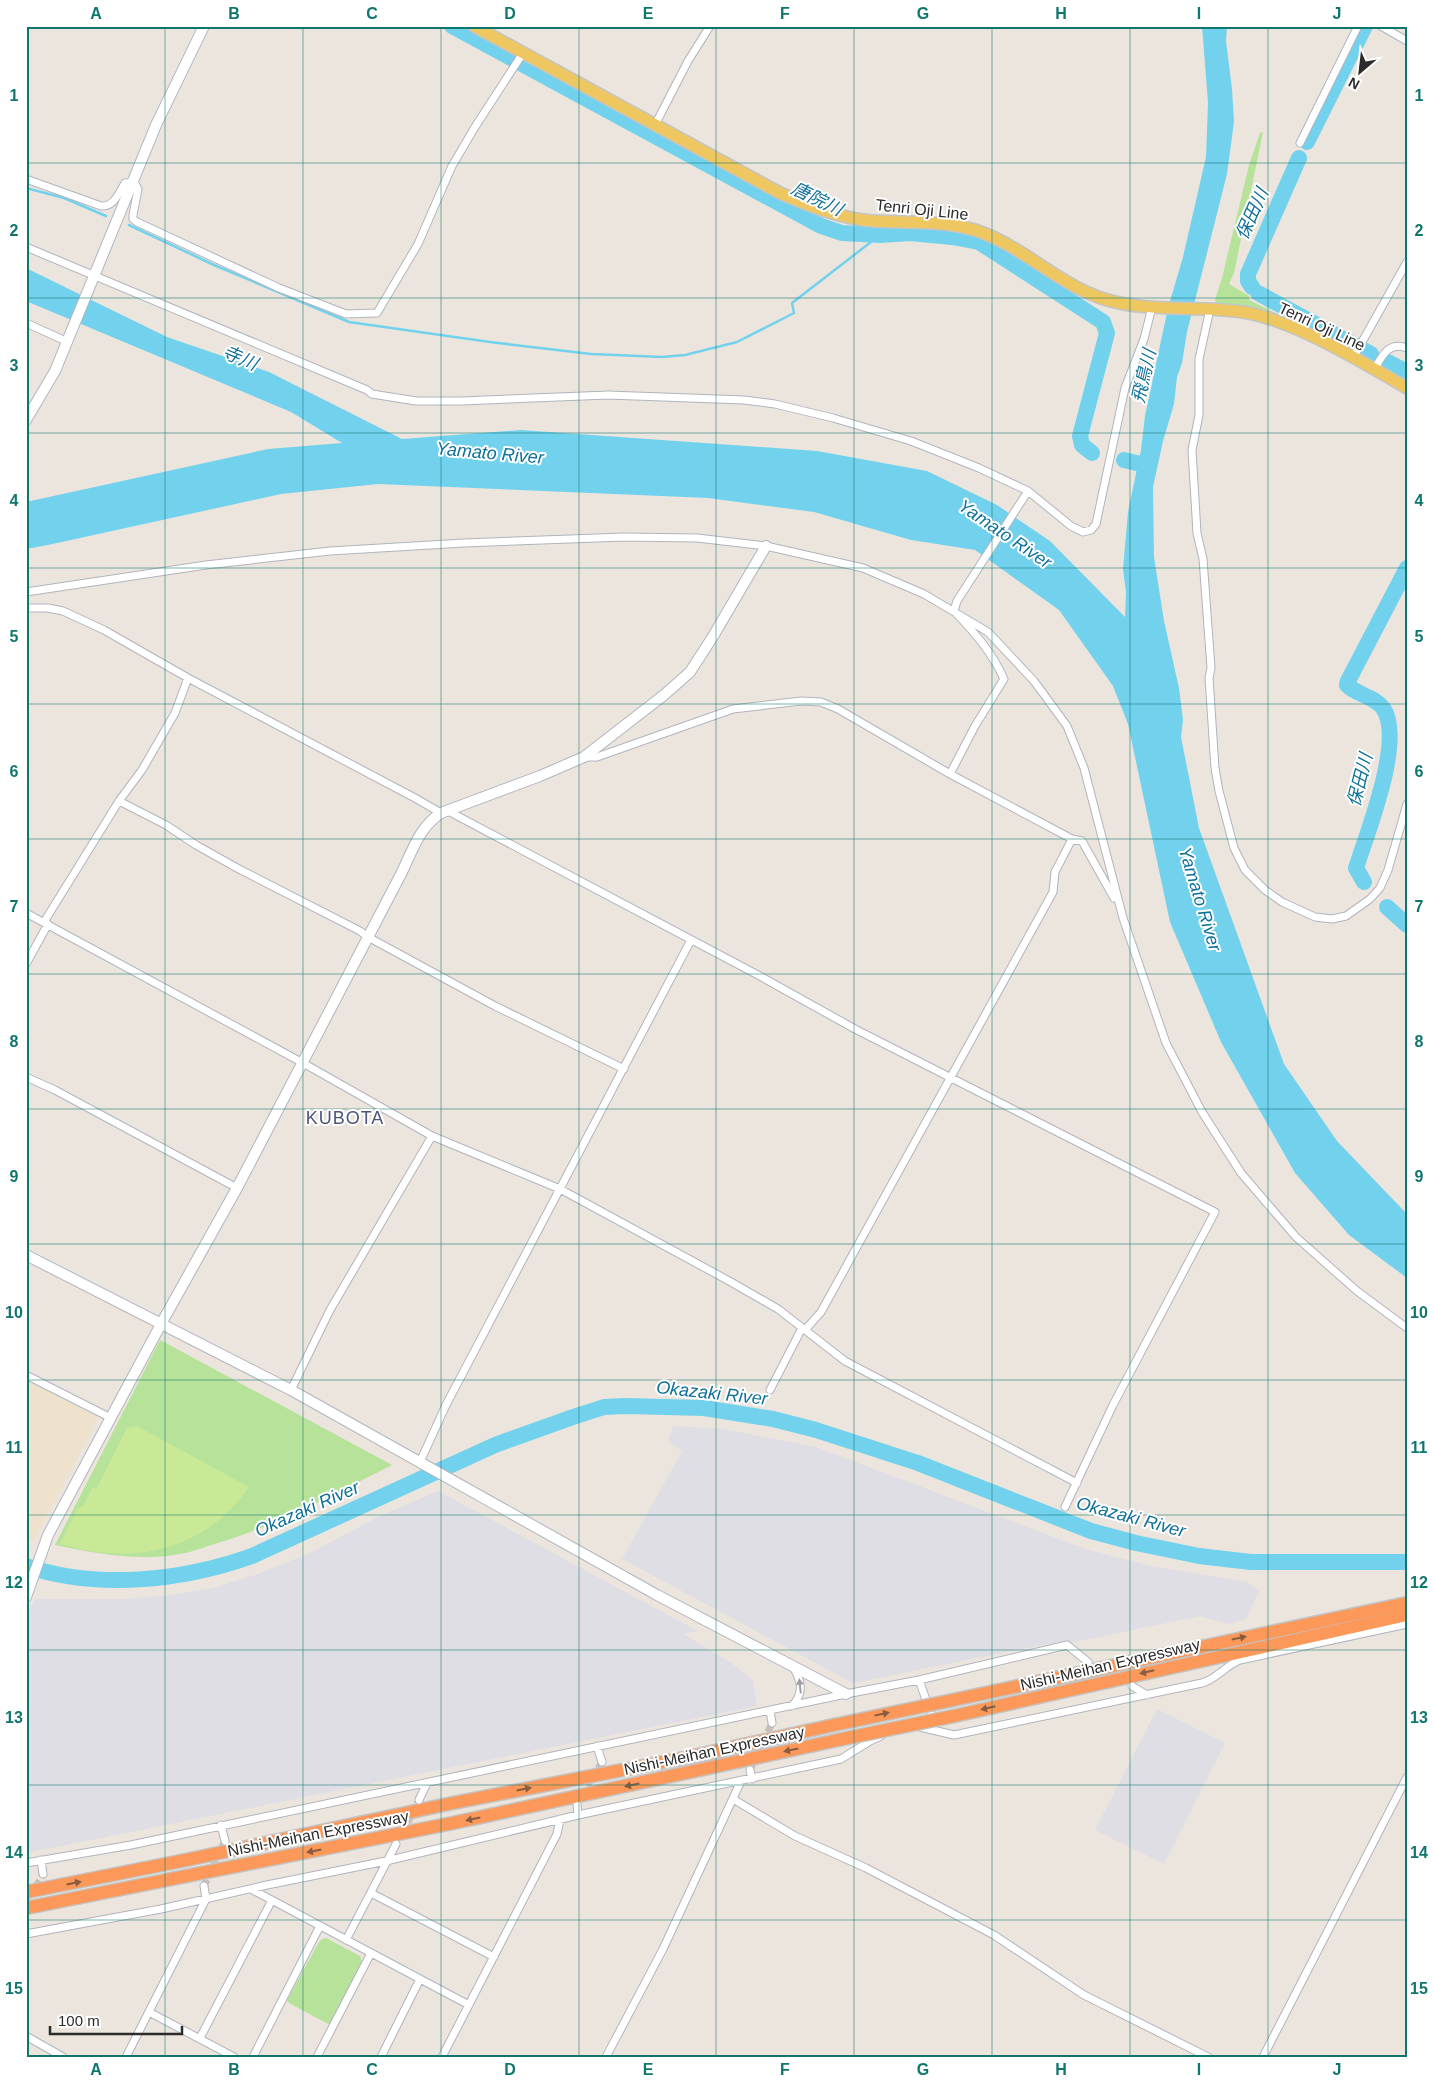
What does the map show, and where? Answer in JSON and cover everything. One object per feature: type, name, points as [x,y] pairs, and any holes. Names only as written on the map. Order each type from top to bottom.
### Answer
[{"type":"highway","name":"Nishi-Meihan Expressway","points":[[26,1908],[444,1825],[954,1716],[1407,1602]]},
{"type":"highway","name":"Nishi-Meihan Expressway","points":[[26,1892],[453,1803],[684,1758],[952,1700],[1407,1615]]},
{"type":"main road","name":"Tenri Oji Line","points":[[474,26],[780,193],[810,206],[835,214],[872,220],[922,222],[974,230],[999,240],[1060,278],[1096,296],[1123,303],[1153,307],[1244,312],[1278,322],[1353,358],[1407,388]]},
{"type":"street","points":[[26,419],[55,371],[156,125],[204,26]]},
{"type":"street","points":[[655,125],[688,61],[710,26]]},
{"type":"street","points":[[1300,143],[1358,26]]},
{"type":"street","points":[[1381,26],[1407,41]]},
{"type":"street","points":[[134,182],[138,189],[133,219],[137,222],[270,284],[346,314],[377,313],[418,244],[452,166],[522,53]]},
{"type":"street","points":[[26,179],[107,207],[112,204],[126,184],[134,182]]},
{"type":"street","points":[[26,247],[358,386],[372,394],[416,401],[608,395],[744,400],[768,403],[833,418],[911,441],[978,468],[1028,491],[1083,532],[1090,530],[1096,524],[1125,388],[1144,339],[1153,307]]},
{"type":"street","points":[[1353,358],[1407,262]]},
{"type":"street","points":[[1209,309],[1199,359],[1199,415],[1192,450],[1197,533],[1204,559],[1215,768],[1234,848],[1245,870],[1265,890],[1282,902],[1315,917],[1332,919],[1346,916],[1370,899],[1380,888],[1388,870],[1407,804]]},
{"type":"street","points":[[26,323],[69,340]]},
{"type":"street","points":[[1374,370],[1386,350],[1396,346],[1407,348]]},
{"type":"street","points":[[954,611],[957,601],[1028,491]]},
{"type":"street","points":[[26,592],[206,565],[349,550],[464,543],[624,537],[697,538],[766,546],[863,568],[924,594],[988,632],[1034,681],[1066,726],[1084,768],[1123,918],[1166,1043],[1202,1112],[1241,1173],[1296,1237],[1356,1292],[1407,1328]]},
{"type":"street","points":[[26,1597],[48,1535],[161,1324],[237,1188],[421,833],[432,820],[444,812],[584,757],[664,695],[690,672],[766,546]]},
{"type":"street","points":[[26,608],[48,608],[63,611],[104,630],[188,678],[415,798],[692,940],[855,1029],[1215,1212],[1113,1405],[1065,1507]]},
{"type":"street","points":[[950,774],[975,726],[1004,679],[994,659],[980,639],[954,611]]},
{"type":"street","points":[[26,964],[46,923],[119,801],[142,770],[176,713],[188,678]]},
{"type":"street","points":[[584,757],[597,757],[734,709],[800,701],[821,702],[838,709],[950,774],[1072,839],[1082,841],[1108,885],[1123,918]]},
{"type":"street","points":[[119,801],[166,825],[196,845],[238,868],[360,931],[495,1006],[624,1069]]},
{"type":"street","points":[[770,1390],[804,1329],[821,1312],[952,1078],[1053,892],[1055,872],[1072,839]]},
{"type":"street","points":[[26,913],[303,1063],[432,1136],[560,1189],[778,1309],[845,1361],[1077,1483]]},
{"type":"street","points":[[420,1462],[446,1405],[692,940]]},
{"type":"street","points":[[26,1077],[55,1090],[237,1188]]},
{"type":"street","points":[[291,1390],[330,1310],[432,1136]]},
{"type":"street","points":[[26,1255],[291,1390],[657,1595],[846,1694]]},
{"type":"street","points":[[26,1375],[111,1418]]},
{"type":"street","points":[[26,1934],[206,1899],[386,1860],[578,1815],[841,1759],[870,1741],[917,1727],[924,1727],[954,1736],[1209,1681],[1240,1660],[1407,1624]]},
{"type":"street","points":[[26,1863],[131,1845],[919,1680],[1066,1646],[1088,1662]]},
{"type":"street","points":[[792,1665],[802,1689],[799,1698],[792,1706]]},
{"type":"street","points":[[919,1680],[938,1732]]},
{"type":"street","points":[[1132,1686],[1146,1695]]},
{"type":"street","points":[[770,1710],[772,1723]]},
{"type":"street","points":[[597,1746],[602,1762]]},
{"type":"street","points":[[750,1770],[752,1779]]},
{"type":"street","points":[[1263,2057],[1407,1777]]},
{"type":"street","points":[[606,2057],[660,1955],[741,1781]]},
{"type":"street","points":[[419,1800],[427,1783]]},
{"type":"street","points":[[733,1799],[795,1836],[866,1868],[994,1935],[1084,1995],[1208,2057]]},
{"type":"street","points":[[576,1804],[578,1815]]},
{"type":"street","points":[[442,2057],[557,1834],[560,1819]]},
{"type":"street","points":[[221,1825],[225,1841]]},
{"type":"street","points":[[346,1940],[396,1844]]},
{"type":"street","points":[[41,1860],[42,1874]]},
{"type":"street","points":[[126,2057],[206,1899],[204,1886]]},
{"type":"street","points":[[251,1888],[469,2005]]},
{"type":"street","points":[[371,1893],[494,1957]]},
{"type":"street","points":[[200,2038],[272,1900]]},
{"type":"street","points":[[253,2057],[320,1926]]},
{"type":"street","points":[[317,2057],[371,1953]]},
{"type":"street","points":[[381,2057],[420,1979]]},
{"type":"street","points":[[148,2012],[234,2057]]},
{"type":"street","points":[[26,2036],[63,2057]]},
{"type":"shaded area","points":[[26,1379],[99,1416],[34,1541],[26,1539]]},
{"type":"shaded area","points":[[673,1426],[723,1429],[816,1447],[1088,1550],[1151,1566],[1247,1582],[1259,1591],[1246,1619],[1228,1624],[1200,1616],[1070,1643],[1071,1647],[1057,1642],[853,1683],[622,1559],[682,1451],[668,1441]]},
{"type":"shaded area","points":[[438,1491],[698,1631],[684,1634],[731,1663],[753,1680],[757,1706],[26,1853],[26,1615],[35,1599],[128,1599],[214,1588],[255,1575],[310,1553],[380,1516]]},
{"type":"shaded area","points":[[1157,1709],[1225,1743],[1164,1864],[1095,1830]]},
{"type":"green space","points":[[1263,132],[1234,273],[1229,284],[1249,296],[1249,300],[1302,326],[1216,304],[1215,300],[1249,165],[1260,133]]},
{"type":"green space","points":[[160,1340],[392,1465],[325,1499],[256,1530],[186,1553],[132,1557],[55,1545]]},
{"type":"green space","points":[[137,1426],[249,1487],[234,1506],[217,1521],[199,1534],[179,1543],[136,1553],[90,1551],[60,1544],[78,1508],[83,1506],[93,1487],[96,1489],[127,1428]]},
{"type":"green space","points":[[326,1938],[360,1956],[362,1962],[330,2025],[289,2003],[287,2000],[319,1942]]},
{"type":"water","name":"Yamato River","points":[[1202,26],[1227,26],[1226,41],[1234,122],[1227,174],[1187,332],[1182,363],[1177,377],[1174,404],[1163,441],[1153,487],[1154,557],[1164,621],[1179,688],[1183,720],[1181,737],[1199,828],[1284,1064],[1337,1141],[1407,1214],[1407,1278],[1349,1235],[1295,1173],[1221,1042],[1170,922],[1128,724],[1113,686],[1059,610],[975,550],[911,540],[814,512],[708,498],[378,484],[281,494],[26,549],[26,502],[268,449],[342,443],[291,412],[26,301],[26,268],[167,337],[269,372],[402,439],[521,430],[817,451],[927,471],[997,505],[1050,541],[1125,617],[1126,592],[1123,569],[1128,512],[1141,450],[1145,416],[1168,308],[1183,257],[1206,157],[1208,103]]},
{"type":"waterway","name":"唐院川","points":[[452,26],[821,226],[842,233],[880,235],[910,233],[979,242],[1103,322],[1107,333],[1080,436],[1082,445],[1092,453]]},
{"type":"waterway","name":"保田川","points":[[1307,142],[1365,26]]},
{"type":"waterway","name":"保田川","points":[[1252,287],[1248,281],[1248,274],[1299,158]]},
{"type":"waterway","points":[[26,188],[64,198],[106,216]]},
{"type":"waterway","points":[[129,225],[214,265],[349,322],[591,354],[662,357],[685,355],[737,342],[794,313],[792,303],[880,235]]},
{"type":"waterway","name":"保田川","points":[[1258,293],[1371,354]]},
{"type":"waterway","name":"保田川","points":[[1388,362],[1407,372]]},
{"type":"waterway","name":"唐院川","points":[[1124,460],[1145,465]]},
{"type":"waterway","name":"保田川","points":[[1364,882],[1356,868],[1382,786],[1390,741],[1389,722],[1383,708],[1379,704],[1347,685],[1407,568]]},
{"type":"waterway","name":"保田川","points":[[1387,907],[1407,925]]},
{"type":"waterway","name":"Okazaki River","points":[[26,1566],[81,1578],[110,1580],[168,1576],[225,1565],[252,1556],[495,1445],[604,1407],[626,1406],[704,1408],[773,1419],[816,1430],[918,1463],[1091,1531],[1136,1543],[1199,1556],[1251,1562],[1407,1562]]},
{"type":"tunnel","points":[[750,1770],[772,1723]]},
{"type":"tunnel","points":[[582,1795],[602,1762]]},
{"type":"tunnel","points":[[403,1832],[419,1800]]},
{"type":"tunnel","points":[[204,1886],[225,1841]]},
{"type":"tunnel","points":[[26,1905],[43,1874]]},
{"type":"district","name":"KUBOTA","points":[[345,1118]]},
{"type":"water label","name":"寺川","points":[[240,358]]},
{"type":"water label","name":"飛鳥川","points":[[1144,376]]}]
